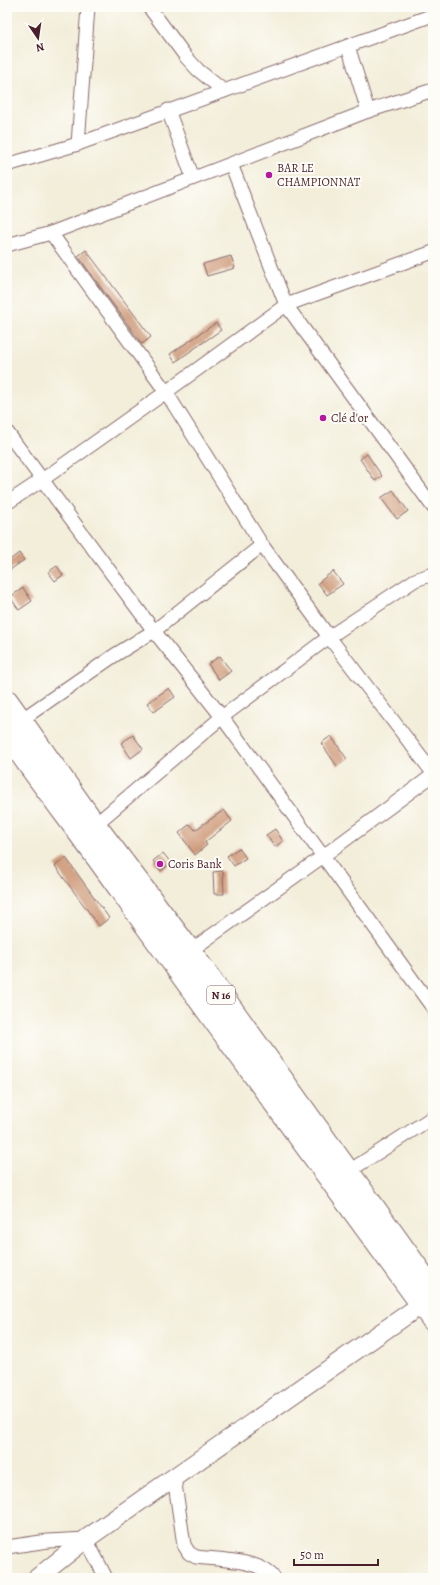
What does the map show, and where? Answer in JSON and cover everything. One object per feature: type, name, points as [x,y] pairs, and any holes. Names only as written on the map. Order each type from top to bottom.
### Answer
[{"type":"highway","name":"N 16","points":[[7,701],[14,727],[38,779],[87,830],[190,951],[340,1178]]},
{"type":"highway","name":"N 16","points":[[87,830],[126,897],[340,1178],[430,1303]]},
{"type":"street","points":[[78,144],[88,7]]},
{"type":"street","points":[[149,7],[186,57],[198,70],[224,90]]},
{"type":"street","points":[[7,165],[78,144],[168,110],[433,15]]},
{"type":"street","points":[[348,46],[368,110]]},
{"type":"street","points":[[7,245],[51,233],[368,110],[433,90]]},
{"type":"street","points":[[168,110],[193,178]]},
{"type":"street","points":[[231,164],[286,305],[433,507]]},
{"type":"street","points":[[51,233],[166,392],[262,544],[328,637],[433,774],[322,857],[190,951]]},
{"type":"street","points":[[7,503],[166,392],[286,305],[433,252]]},
{"type":"street","points":[[7,432],[154,630],[222,717],[322,857],[433,1008]]},
{"type":"street","points":[[14,727],[115,655],[154,630],[262,544]]},
{"type":"street","points":[[87,830],[222,717],[328,637],[414,580],[433,574]]},
{"type":"street","points":[[340,1178],[433,1117]]},
{"type":"street","points":[[37,1578],[86,1538],[174,1476],[430,1303]]},
{"type":"street","points":[[174,1476],[184,1545],[188,1553],[196,1557],[252,1564],[263,1568],[274,1578]]},
{"type":"street","points":[[7,1547],[48,1541],[86,1538]]},
{"type":"street","points":[[86,1538],[106,1578]]},
{"type":"building","points":[[86,250],[151,337],[142,344],[78,256]]},
{"type":"building","points":[[231,256],[235,268],[207,276],[203,264]]},
{"type":"building","points":[[216,323],[221,330],[175,362],[170,354]]},
{"type":"building","points":[[367,454],[382,476],[375,481],[360,459]]},
{"type":"building","points":[[393,490],[408,511],[397,519],[381,498]]},
{"type":"building","points":[[19,553],[24,560],[7,572],[7,562]]},
{"type":"building","points":[[57,566],[63,575],[55,581],[48,572]]},
{"type":"building","points":[[333,571],[343,584],[327,595],[318,583]]},
{"type":"building","points":[[23,588],[32,601],[19,610],[10,597]]},
{"type":"building","points":[[220,656],[231,671],[219,680],[208,664]]},
{"type":"building","points":[[169,688],[175,697],[154,712],[147,703]]},
{"type":"building","points":[[133,735],[143,749],[131,758],[121,743]]},
{"type":"building","points":[[331,736],[347,759],[337,766],[321,743]]},
{"type":"building","points":[[224,810],[232,821],[205,842],[207,845],[195,855],[179,833],[190,824],[195,830]]},
{"type":"building","points":[[275,829],[283,841],[275,847],[266,835]]},
{"type":"building","points":[[239,848],[246,858],[234,866],[227,856]]},
{"type":"building","points":[[163,853],[171,863],[161,871],[153,861]]},
{"type":"building","points":[[66,858],[109,918],[99,926],[55,866]]},
{"type":"building","points":[[223,871],[224,894],[214,894],[213,872]]},
{"type":"place","name":"BAR LE CHAMPIONNAT","points":[[269,175]]},
{"type":"place","name":"Clé d'or","points":[[323,418]]},
{"type":"place","name":"Coris Bank","points":[[160,864]]}]
